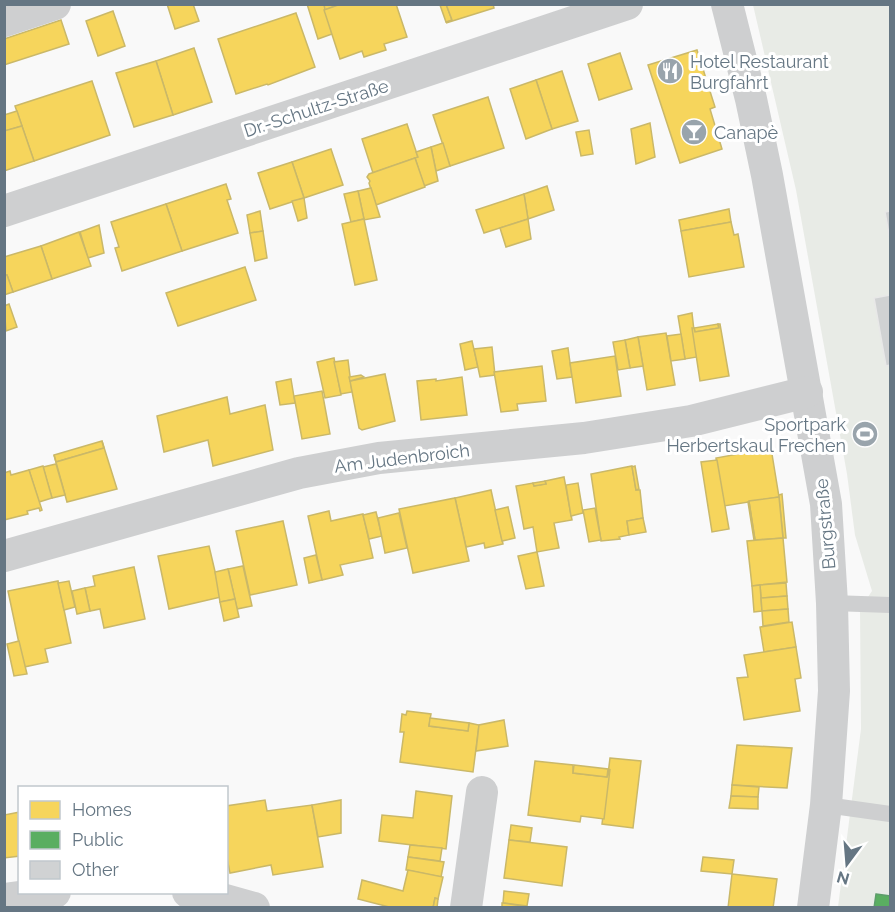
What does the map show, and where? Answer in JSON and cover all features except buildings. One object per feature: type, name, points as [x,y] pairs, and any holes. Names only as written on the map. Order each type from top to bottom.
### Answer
[{"type":"street","points":[[4,21],[55,4]]},
{"type":"street","name":"Dr.-Schultz-Straße","points":[[4,211],[627,4]]},
{"type":"street","name":"Burgstraße","points":[[727,4],[767,175],[826,504],[834,691],[826,805],[813,908]]},
{"type":"street","name":"Am Judenbroich","points":[[4,556],[299,473],[379,458],[584,438],[691,421],[807,392]]},
{"type":"street","points":[[466,908],[482,792]]},
{"type":"street","points":[[4,899],[40,894]]},
{"type":"street","points":[[198,894],[254,908]]},
{"type":"lane","points":[[832,603],[891,606]]},
{"type":"lane","points":[[826,805],[891,814]]},
{"type":"shaded area","name":"Sportpark Herbertskaul Frechen","points":[[753,5],[890,5],[890,907],[838,907],[861,729],[860,609],[872,591],[855,535],[847,474],[796,190]]},
{"type":"place","name":"Hotel Restaurant Burgfahrt","points":[[670,71]]},
{"type":"place","name":"Canapè","points":[[694,132]]},
{"type":"place","name":"Sportpark Herbertskaul Frechen","points":[[865,434]]}]
